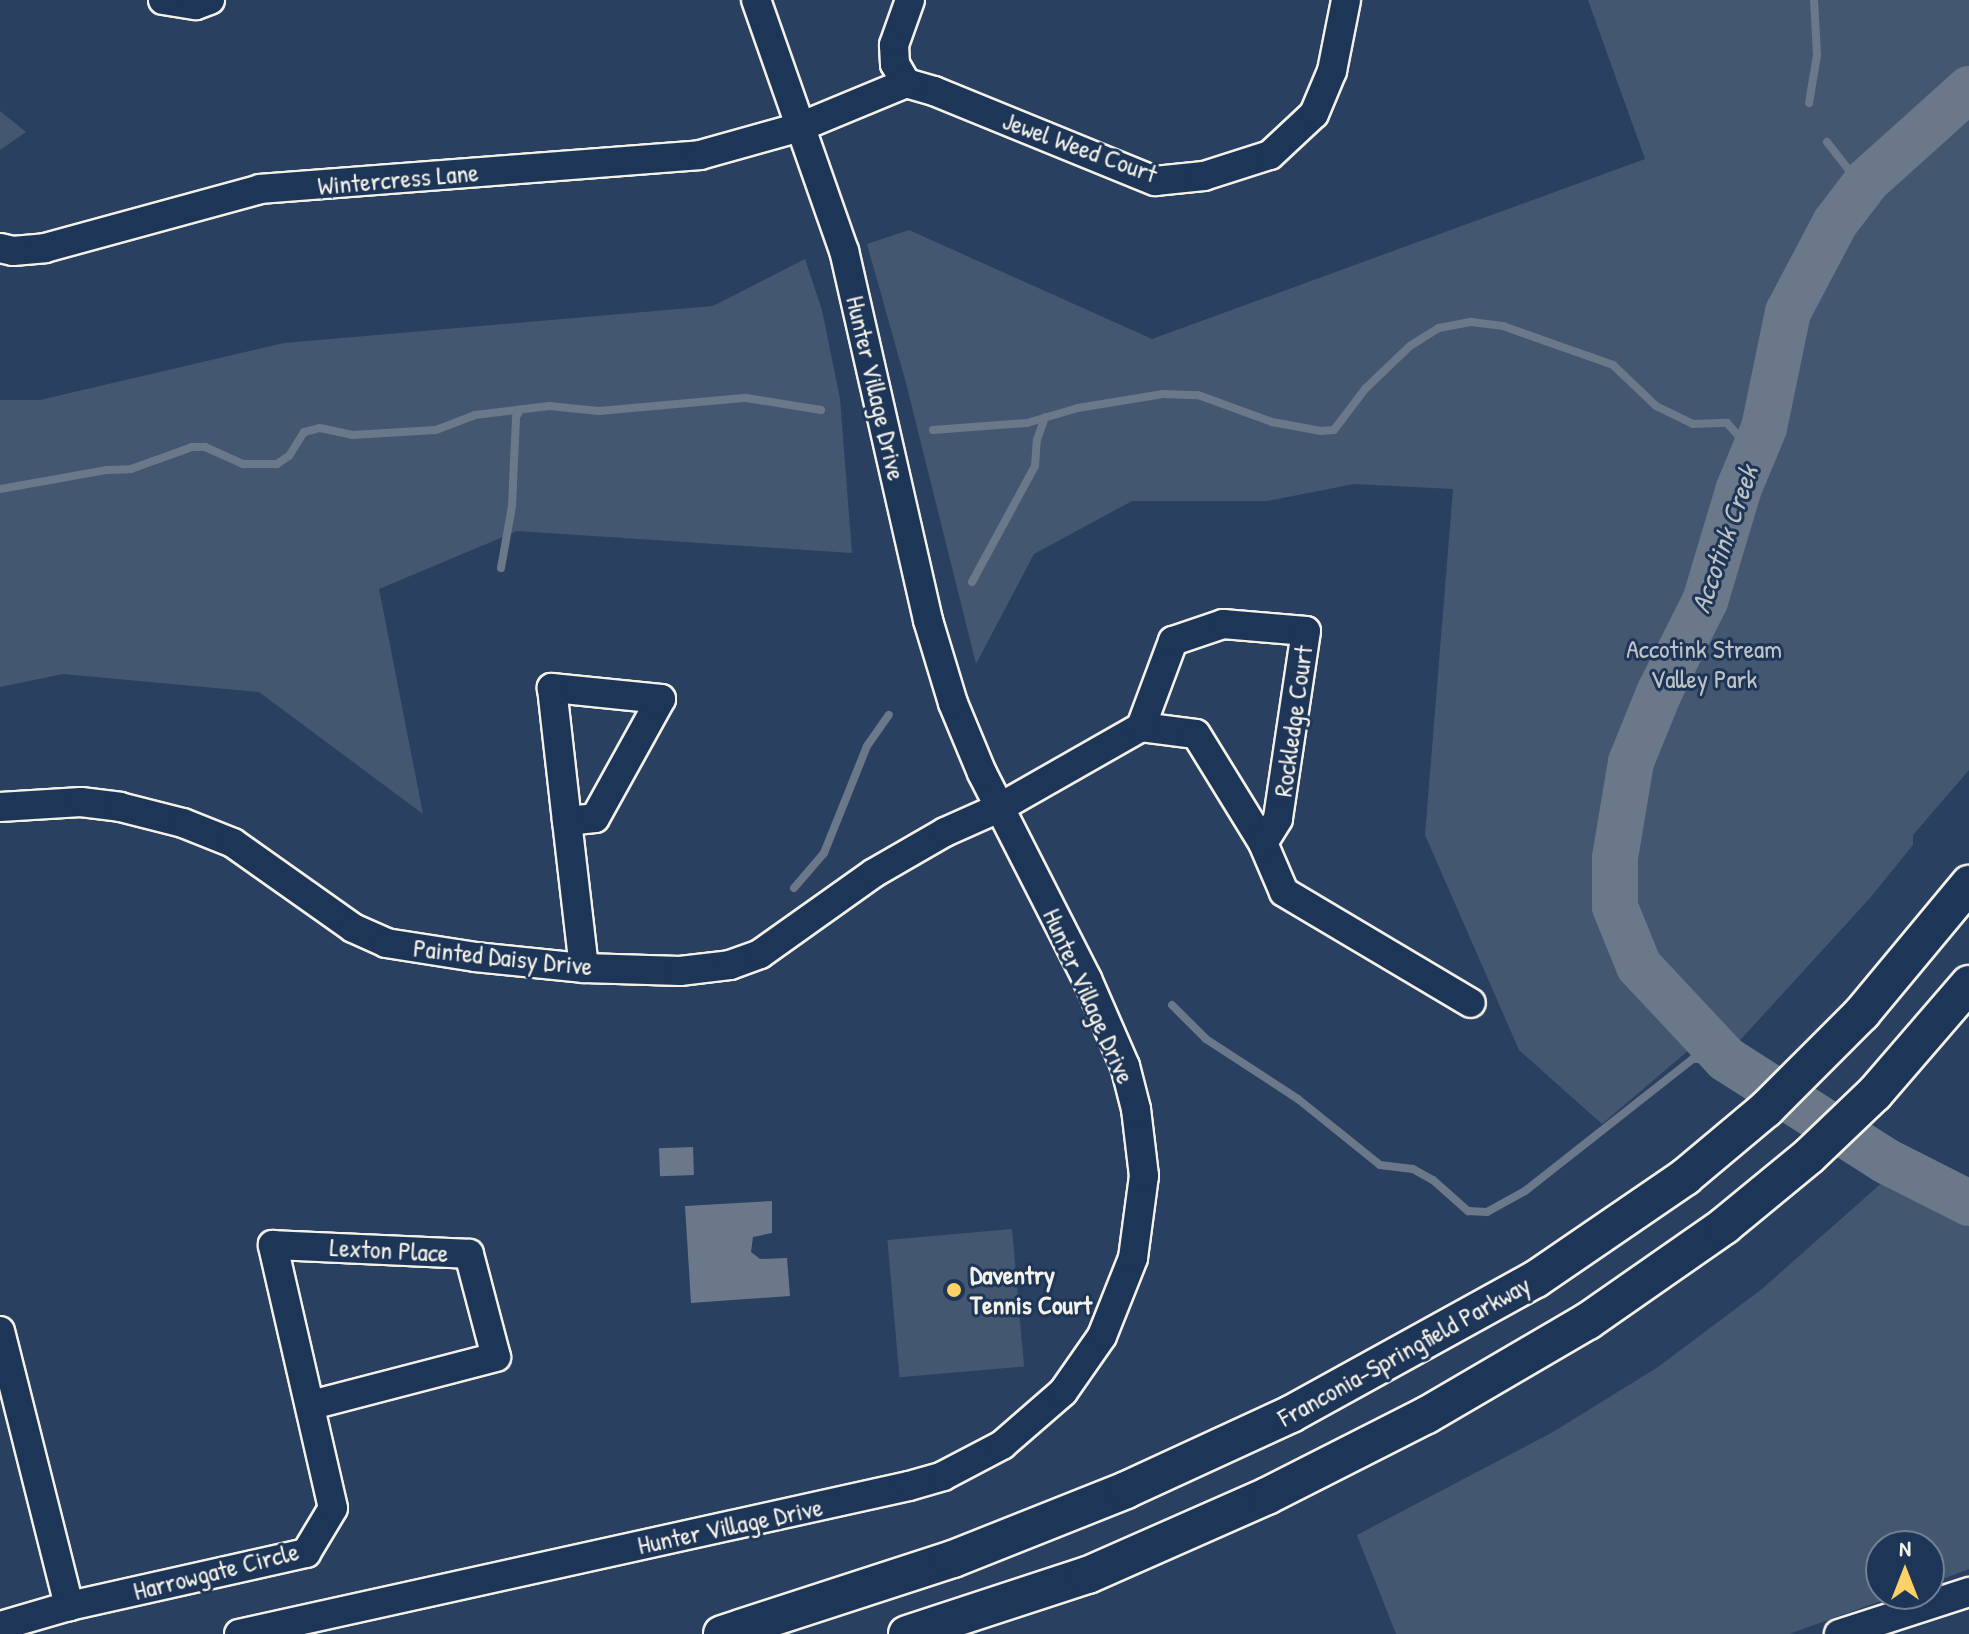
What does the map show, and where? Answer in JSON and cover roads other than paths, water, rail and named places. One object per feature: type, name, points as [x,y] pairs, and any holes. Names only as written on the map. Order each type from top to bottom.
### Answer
[{"type":"main road","name":"Franconia-Springfield Parkway","points":[[722,1634],[953,1559],[1126,1490],[1209,1453],[1456,1326],[1615,1228],[1685,1177],[1801,1077],[1891,978],[1969,884]]},
{"type":"main road","points":[[973,1634],[1088,1575],[1267,1496],[1427,1415],[1588,1321],[1724,1226],[1844,1123],[1969,984]]},
{"type":"main road","points":[[907,1634],[1088,1575]]},
{"type":"street","points":[[163,0],[196,5],[210,0]]},
{"type":"street","name":"Hunter Village Drive","points":[[239,1634],[943,1476],[1002,1445],[1063,1392],[1102,1336],[1133,1258],[1141,1218],[1142,1145],[1125,1066],[1087,979],[999,808],[953,703],[928,620],[844,251],[756,0]]},
{"type":"street","points":[[800,127],[906,83],[895,64],[894,45],[910,0]]},
{"type":"street","name":"Jewel Weed Court","points":[[906,83],[934,91],[1155,181],[1204,176],[1270,155],[1314,114],[1332,71],[1346,0]]},
{"type":"street","name":"Wintercress Lane","points":[[0,248],[13,251],[45,248],[260,189],[700,155],[800,127]]},
{"type":"street","name":"Rockledge Court","points":[[1263,843],[1278,819],[1306,631],[1223,624],[1173,641],[1141,727],[1196,734],[1263,843],[1284,892],[1471,1003]]},
{"type":"street","points":[[567,821],[595,818],[661,699],[552,688],[567,821],[584,968]]},
{"type":"street","points":[[999,808],[1141,727]]},
{"type":"street","name":"Painted Daisy Drive","points":[[0,807],[81,802],[159,815],[233,843],[353,928],[386,943],[475,957],[584,968],[680,971],[730,965],[760,954],[874,873],[945,832],[999,808]]},
{"type":"street","name":"Lexton Place","points":[[273,1245],[469,1254],[496,1357],[312,1405],[273,1245]]},
{"type":"street","points":[[0,1331],[69,1606]]},
{"type":"street","name":"Harrowgate Circle","points":[[0,1626],[69,1606],[306,1553],[333,1508],[312,1405]]},
{"type":"street","points":[[1839,1634],[1969,1592]]},
{"type":"waterway","points":[[1809,103],[1817,55],[1814,0]]},
{"type":"waterway","name":"Accotink Creek","points":[[1969,89],[1867,181],[1835,223],[1788,312],[1764,428],[1739,488],[1705,601],[1659,693],[1631,762],[1615,858],[1615,907],[1639,966],[1726,1059],[1886,1161],[1969,1203]]},
{"type":"waterway","points":[[1827,142],[1849,170],[1856,196]]},
{"type":"waterway","points":[[933,430],[1027,423],[1078,408],[1163,394],[1198,395],[1272,422],[1321,431],[1334,430],[1365,389],[1410,346],[1439,328],[1471,322],[1503,326],[1613,365],[1656,406],[1693,424],[1727,423],[1751,458]]},
{"type":"waterway","points":[[0,489],[107,470],[131,469],[192,447],[205,447],[243,464],[277,464],[289,456],[304,432],[320,428],[352,435],[436,430],[475,415],[549,406],[599,411],[746,398],[821,410]]},
{"type":"waterway","points":[[501,568],[512,506],[516,417],[521,409]]},
{"type":"waterway","points":[[972,582],[1035,466],[1037,440],[1045,417]]},
{"type":"waterway","points":[[794,888],[824,853],[867,746],[889,715]]},
{"type":"waterway","points":[[1172,1005],[1206,1039],[1298,1099],[1380,1165],[1413,1169],[1433,1180],[1468,1211],[1487,1212],[1525,1191],[1693,1059],[1726,1059]]},
{"type":"place","name":"Daventry Tennis Court","points":[[954,1290]]},
{"type":"park label","name":"Accotink Stream Valley Park","points":[[1704,664]]}]
